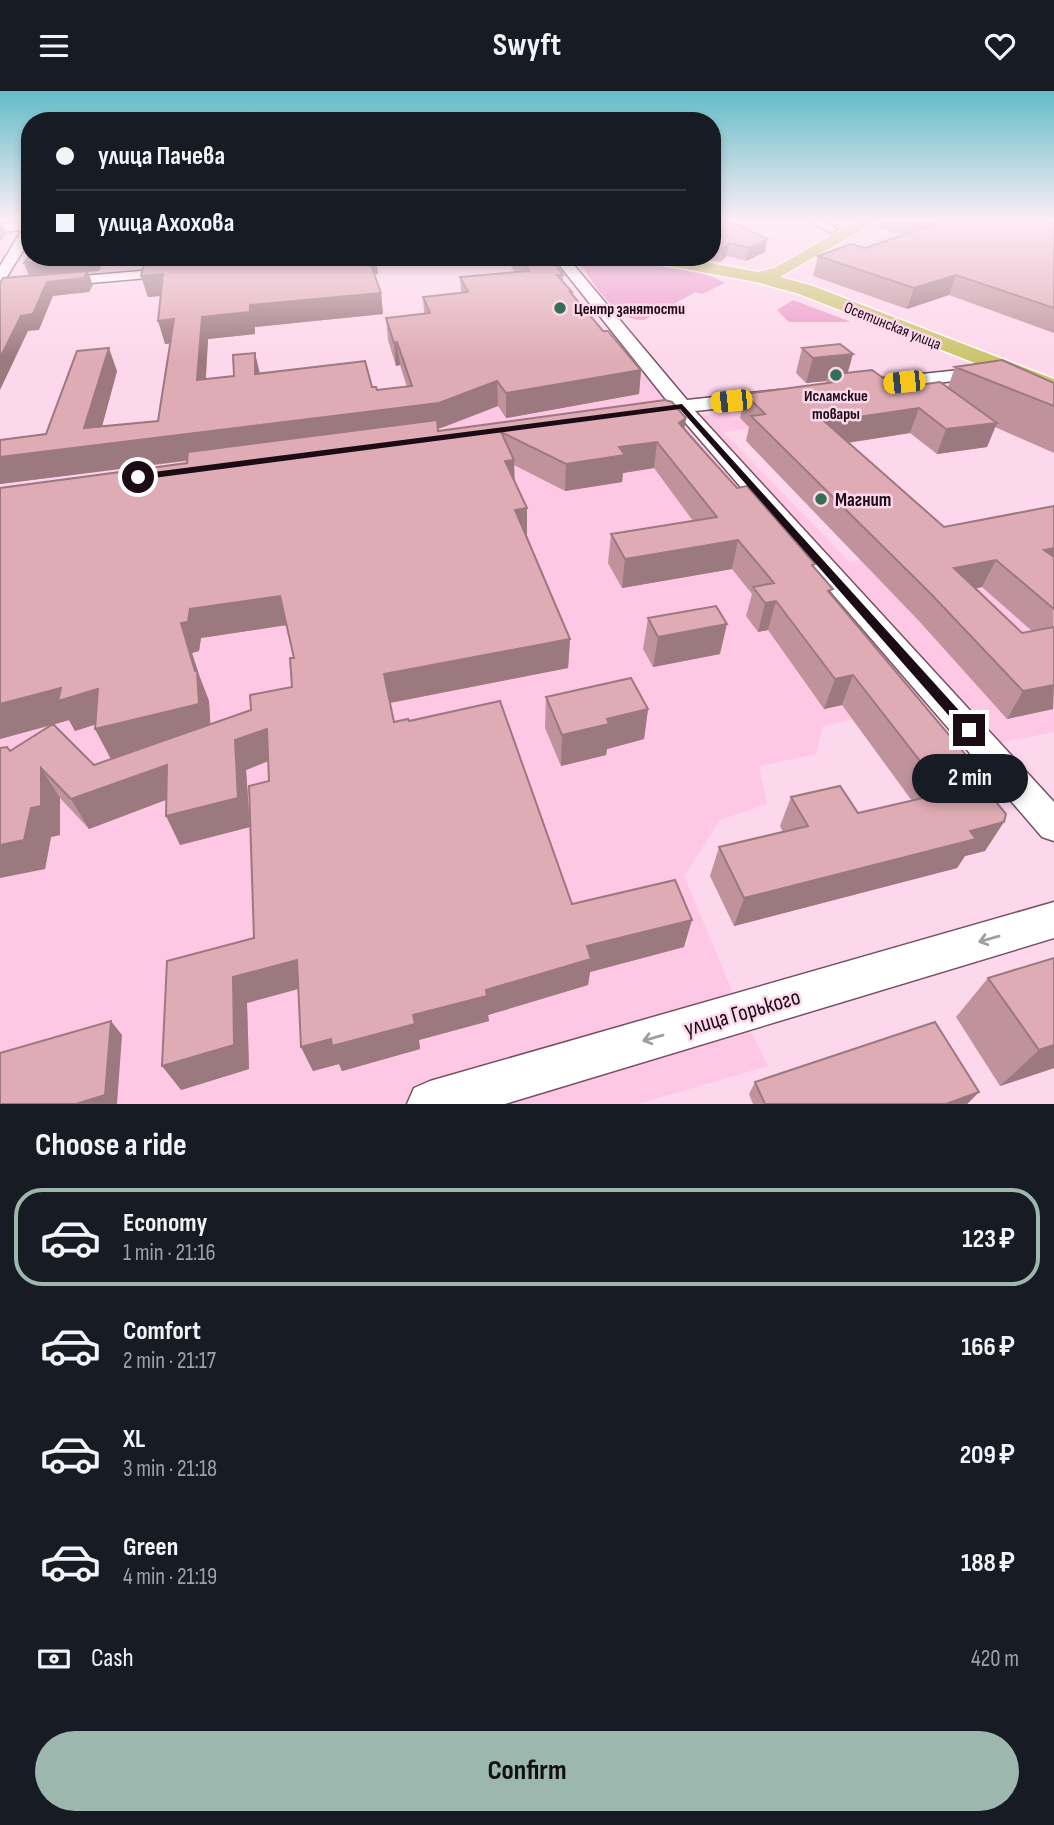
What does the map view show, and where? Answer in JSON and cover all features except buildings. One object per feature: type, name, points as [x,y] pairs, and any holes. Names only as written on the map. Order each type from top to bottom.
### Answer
[{"type":"main road","name":"Осетинская улица","points":[[704,267],[758,277],[806,290],[1054,387]]},
{"type":"main road","points":[[758,277],[763,267]]},
{"type":"main road","points":[[758,277],[788,267]]},
{"type":"street","points":[[568,267],[682,406],[1054,826]]},
{"type":"street","points":[[0,287],[187,271]]},
{"type":"street","points":[[837,390],[1010,369]]},
{"type":"street","points":[[618,414],[799,394]]},
{"type":"street","name":"улица Горького","points":[[430,1104],[1054,920]]},
{"type":"shaded area","points":[[25,267],[143,267],[142,271],[17,282]]},
{"type":"shaded area","points":[[582,267],[673,267],[706,274],[725,283],[702,294],[696,292],[644,320],[623,314],[604,297]]},
{"type":"shaded area","points":[[793,300],[851,322],[789,322],[777,310]]},
{"type":"shaded area","points":[[599,332],[614,334],[682,418],[887,390],[912,407],[723,432],[850,562],[918,548],[1054,509],[1054,732],[983,746],[941,699],[823,726],[816,754],[759,766],[767,804],[720,820],[684,876],[741,1012],[768,1066],[637,1104],[0,1104],[0,486],[444,429],[438,410]]},
{"type":"place","name":"Центр занятости","points":[[560,308]]},
{"type":"place","name":"Исламские товары","points":[[836,375]]},
{"type":"place","name":"Магнит","points":[[821,499]]},
{"type":"route","points":[[138,477],[682,406],[969,730]]}]
